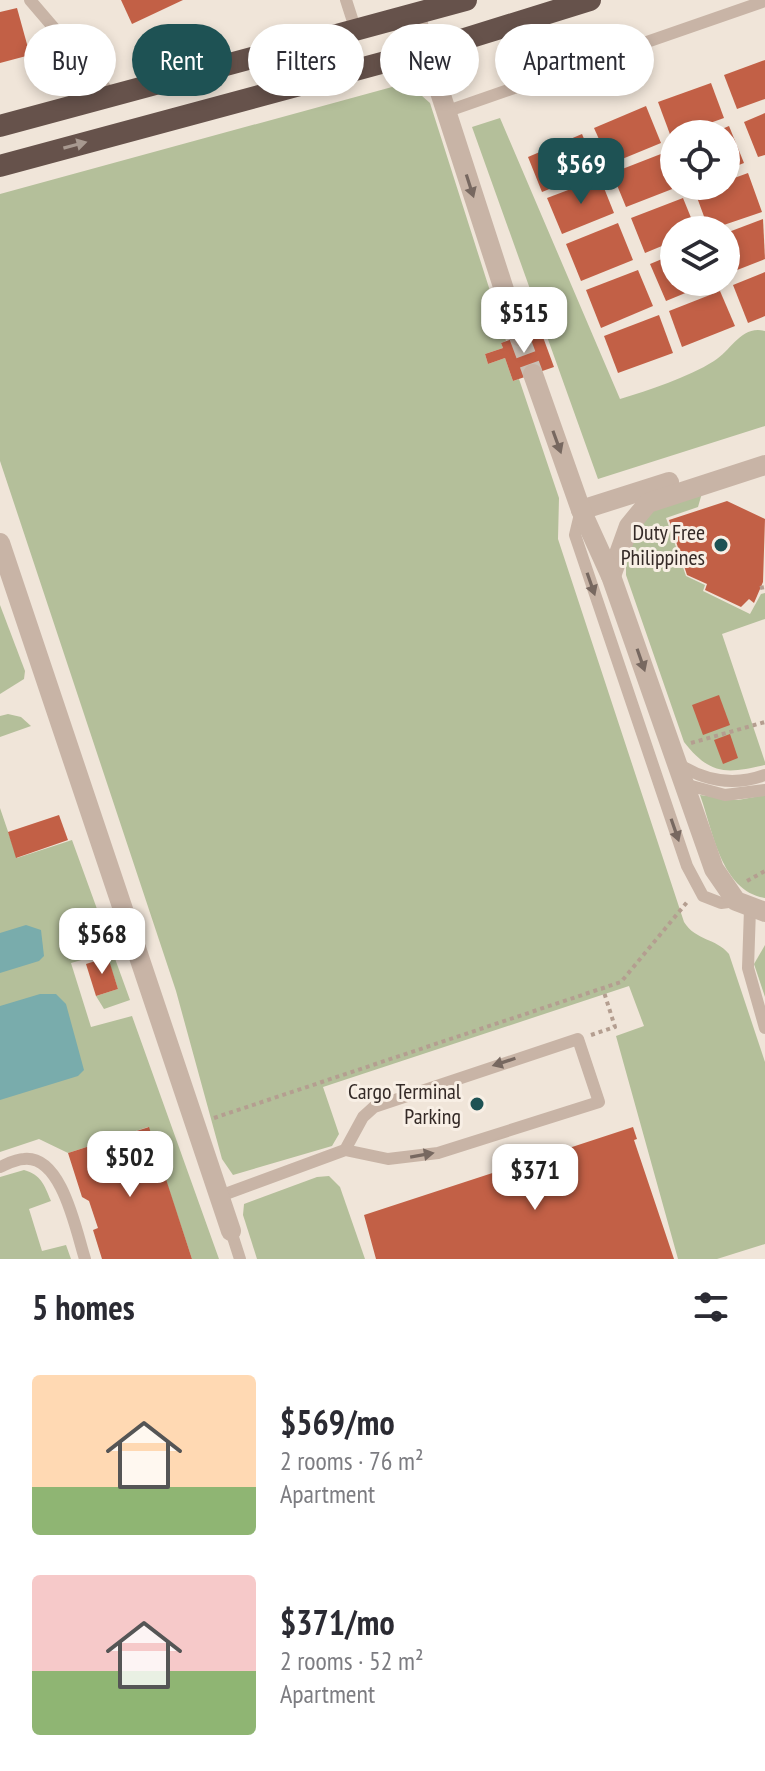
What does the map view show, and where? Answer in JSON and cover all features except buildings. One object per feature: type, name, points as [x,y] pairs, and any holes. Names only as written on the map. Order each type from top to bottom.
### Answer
[{"type":"highway","points":[[364,29],[466,0]]},
{"type":"highway","points":[[479,35],[590,0]]},
{"type":"highway","points":[[0,126],[248,60]]},
{"type":"highway","points":[[0,166],[380,63]]},
{"type":"street","points":[[415,15],[418,24]]},
{"type":"street","points":[[440,96],[519,336]]},
{"type":"street","points":[[533,374],[581,510],[611,576],[714,869],[750,907]]},
{"type":"street","points":[[581,510],[765,451]]},
{"type":"street","points":[[611,576],[629,526],[648,503],[765,465]]},
{"type":"street","points":[[0,543],[231,1231]]},
{"type":"lane","points":[[30,0],[113,97]]},
{"type":"lane","points":[[346,0],[354,24]]},
{"type":"lane","points":[[445,112],[765,1]]},
{"type":"lane","points":[[581,510],[575,535],[697,890],[711,901],[750,907],[748,968],[765,1028]]},
{"type":"lane","points":[[675,756],[701,776],[726,781],[765,775]]},
{"type":"lane","points":[[684,784],[725,795],[765,790]]},
{"type":"lane","points":[[220,1196],[345,1150],[388,1159],[438,1153],[599,1102],[578,1039],[374,1107],[363,1117],[345,1150]]},
{"type":"lane","points":[[0,1167],[22,1159],[34,1159],[48,1167],[58,1179],[85,1259]]},
{"type":"lane","points":[[231,1231],[240,1259]]},
{"type":"path","points":[[675,756],[765,722]]},
{"type":"path","points":[[196,1124],[621,982],[697,890]]},
{"type":"path","points":[[578,1039],[615,1027],[603,989]]},
{"type":"green space","points":[[380,90],[380,96],[422,96],[430,103],[506,341],[501,343],[503,348],[485,354],[488,364],[505,358],[513,381],[519,379],[559,498],[558,539],[684,922],[694,933],[729,954],[765,1062],[765,1244],[717,1259],[678,1259],[616,1036],[644,1026],[629,986],[323,1087],[339,1134],[332,1146],[233,1175],[222,1159],[176,991],[0,461],[0,194]]},
{"type":"green space","points":[[500,118],[620,399],[692,373],[714,361],[743,335],[757,330],[765,331],[765,426],[598,479],[472,127]]},
{"type":"green space","points":[[702,493],[698,507],[666,518],[686,576],[705,585],[703,591],[750,614],[761,594],[765,593],[765,619],[722,634],[765,762],[765,765],[740,770],[711,766],[684,742],[626,575],[633,534],[650,510]]},
{"type":"green space","points":[[0,605],[25,671],[24,679],[0,694]]},
{"type":"green space","points":[[0,716],[21,717],[31,726],[0,737]]},
{"type":"green space","points":[[700,795],[738,800],[765,795],[765,898],[750,893],[729,872],[715,842]]},
{"type":"green space","points":[[0,808],[17,858],[72,840],[130,1000],[104,1009],[96,996],[118,989],[106,953],[71,963],[91,1027],[132,1016],[219,1259],[192,1259],[148,1127],[68,1153],[39,1139],[0,1152]]},
{"type":"green space","points":[[765,945],[765,997],[754,964]]},
{"type":"green space","points":[[24,1170],[41,1181],[51,1201],[29,1209],[42,1251],[66,1245],[71,1259],[0,1259],[0,1177]]},
{"type":"green space","points":[[329,1176],[340,1187],[365,1259],[257,1259],[243,1215],[244,1204],[317,1177]]},
{"type":"water","points":[[26,925],[41,930],[44,956],[39,961],[0,973],[0,933]]},
{"type":"water","points":[[40,994],[56,994],[66,1004],[84,1070],[78,1076],[0,1100],[0,1006]]},
{"type":"tunnel","points":[[519,336],[533,374]]},
{"type":"place","name":"Duty Free Philippines","points":[[721,545]]},
{"type":"place","name":"Cargo Terminal Parking","points":[[477,1104]]}]
